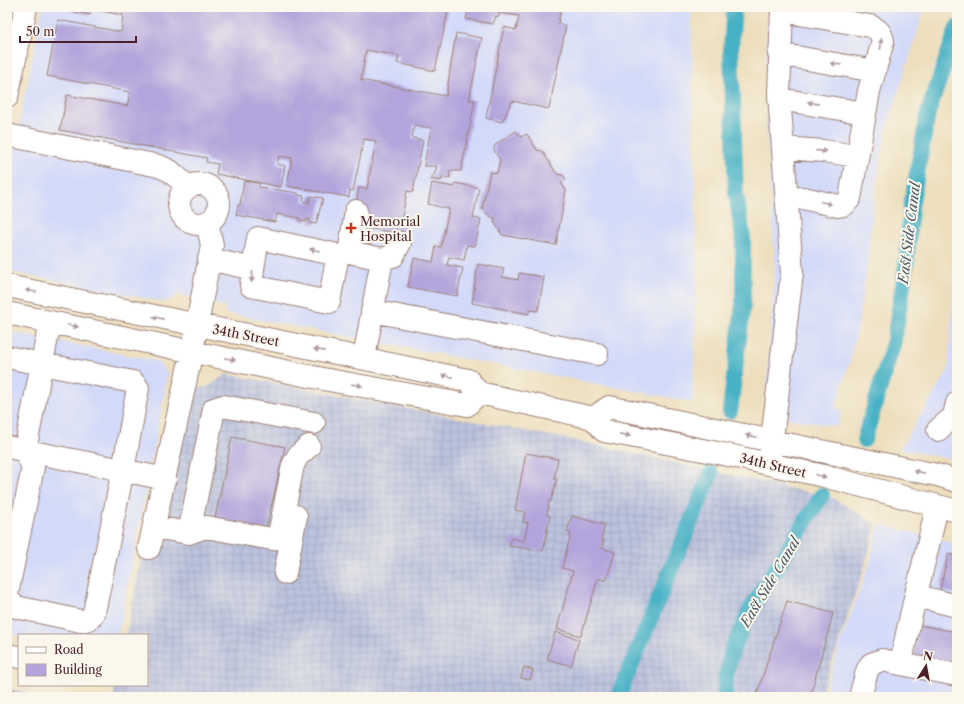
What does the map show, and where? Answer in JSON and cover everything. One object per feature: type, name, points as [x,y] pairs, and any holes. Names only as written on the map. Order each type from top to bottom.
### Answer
[{"type":"street","points":[[769,464],[792,273],[787,199],[784,148],[779,98],[779,54],[782,9],[877,29],[882,34],[883,40],[865,113],[850,198],[844,205],[838,206],[803,198],[787,199]]},
{"type":"street","points":[[7,97],[11,55],[18,19]]},
{"type":"street","points":[[779,54],[875,71]]},
{"type":"street","points":[[779,98],[865,113]]},
{"type":"street","points":[[7,135],[159,166],[170,171],[187,186]]},
{"type":"street","points":[[784,148],[823,151],[858,156]]},
{"type":"street","points":[[192,184],[207,185],[215,190],[218,196],[219,208],[212,219],[207,223],[193,223],[186,219],[182,213],[180,199],[187,186],[192,184]]},
{"type":"street","points":[[356,211],[349,252],[382,259],[393,256],[400,243]]},
{"type":"street","points":[[149,548],[197,325],[210,252],[207,223]]},
{"type":"street","points":[[210,252],[255,261]]},
{"type":"street","points":[[364,358],[382,259]]},
{"type":"street","name":"34th Street","points":[[7,286],[468,380],[479,393],[467,405],[323,379],[7,313]]},
{"type":"street","points":[[372,311],[598,354]]},
{"type":"street","points":[[16,449],[42,364],[50,322]]},
{"type":"street","points":[[7,356],[133,382],[138,388],[94,613],[88,619],[81,621],[16,607],[10,602],[7,594],[33,467],[16,449]]},
{"type":"street","points":[[479,393],[593,418]]},
{"type":"street","points":[[938,430],[954,416],[957,403]]},
{"type":"street","points":[[154,527],[189,533],[287,563],[315,417],[223,406],[214,409],[189,533]]},
{"type":"street","name":"34th Street","points":[[947,508],[769,464],[604,431],[593,418],[609,407],[937,475],[957,481]]},
{"type":"street","points":[[189,533],[206,527],[272,539],[276,538],[279,535],[293,465],[298,456],[309,446]]},
{"type":"street","points":[[16,449],[165,479]]},
{"type":"street","points":[[901,664],[909,620],[947,508]]},
{"type":"street","points":[[917,596],[957,606]]},
{"type":"street","points":[[7,655],[18,657]]},
{"type":"street","points":[[860,697],[867,671],[871,664],[882,660],[957,675]]},
{"type":"shaded area","name":"Memorial Hospital","points":[[43,7],[691,7],[697,278],[692,402],[225,313],[225,307],[179,294],[165,302],[7,271],[7,184]]},
{"type":"shaded area","points":[[768,7],[925,7],[886,131],[874,195],[866,273],[858,325],[851,357],[835,408],[842,411],[838,427],[765,414],[775,266],[765,96]]},
{"type":"shaded area","points":[[957,164],[957,460],[900,449],[948,371],[953,296]]},
{"type":"shaded area","points":[[7,331],[156,361],[168,373],[118,634],[18,634],[18,636],[7,633]]},
{"type":"shaded area","points":[[227,374],[578,441],[833,498],[876,524],[864,568],[820,697],[113,697],[116,686],[148,686],[148,634],[126,634],[176,382],[206,388]]},
{"type":"shaded area","points":[[879,524],[957,544],[957,697],[824,697],[839,646],[868,568]]},
{"type":"building","points":[[63,7],[449,7],[435,71],[397,63],[399,56],[366,50],[361,80],[446,96],[456,33],[482,38],[469,100],[475,100],[461,171],[449,171],[450,178],[442,177],[441,181],[430,179],[435,173],[437,166],[424,166],[431,128],[414,125],[412,138],[423,140],[413,192],[407,191],[402,217],[409,219],[406,235],[362,227],[355,211],[359,188],[367,189],[376,141],[364,139],[353,191],[350,190],[349,197],[287,186],[292,158],[279,156],[277,164],[285,166],[281,187],[216,174],[218,164],[206,162],[207,158],[60,130],[67,95],[127,106],[130,92],[47,76],[58,20],[121,32],[123,15],[91,9],[90,15],[62,9]]},
{"type":"building","points":[[452,7],[561,7],[558,24],[566,26],[549,109],[512,101],[502,122],[486,118],[504,27],[516,30],[519,16],[499,13],[499,17],[496,16],[493,24],[466,19],[468,11]]},
{"type":"building","points":[[516,131],[521,137],[527,134],[537,150],[542,151],[557,174],[563,175],[566,179],[561,183],[566,190],[556,245],[502,235],[494,222],[495,218],[491,217],[482,209],[490,172],[497,173],[500,160],[494,150],[495,145]]},
{"type":"building","points":[[244,181],[259,183],[259,187],[298,193],[298,195],[304,196],[303,201],[309,203],[310,196],[323,198],[316,224],[309,223],[310,219],[307,219],[306,222],[299,220],[300,218],[277,214],[275,222],[236,215],[238,205],[240,205]]},
{"type":"building","points":[[432,183],[454,187],[455,183],[479,188],[473,218],[481,219],[475,246],[467,245],[464,260],[449,257],[447,265],[463,268],[457,296],[408,287],[414,258],[433,262],[436,246],[441,247],[449,209],[428,204]]},
{"type":"building","points":[[478,264],[504,269],[502,277],[518,280],[519,273],[544,277],[538,311],[529,310],[529,314],[472,303]]},
{"type":"building","points":[[232,437],[285,447],[265,533],[214,523]]},
{"type":"building","points":[[526,453],[558,459],[554,479],[557,479],[551,501],[549,501],[547,515],[550,516],[543,551],[509,546],[511,538],[524,541],[528,523],[523,522],[525,512],[515,510]]},
{"type":"building","points":[[572,516],[605,525],[601,539],[604,540],[601,548],[615,552],[606,581],[598,578],[581,636],[557,629],[573,571],[562,568],[571,533],[567,532]]},
{"type":"building","points":[[948,554],[957,556],[957,594],[940,590]]},
{"type":"building","points":[[787,601],[833,613],[810,697],[756,697]]},
{"type":"building","points":[[919,625],[957,632],[957,668],[913,659]]},
{"type":"building","points":[[555,632],[579,639],[571,666],[547,659]]},
{"type":"building","points":[[524,667],[533,670],[530,680],[521,678]]},
{"type":"building","points":[[7,689],[25,692],[24,697],[7,697]]},
{"type":"waterway","points":[[730,411],[743,304],[743,237],[736,194],[731,49],[734,7]]},
{"type":"waterway","name":"East Side Canal","points":[[864,440],[894,341],[906,266],[911,206],[928,113],[957,28]]},
{"type":"waterway","points":[[618,697],[711,473]]},
{"type":"waterway","name":"East Side Canal","points":[[725,697],[726,674],[733,648],[750,610],[822,495]]},
{"type":"place","name":"Memorial Hospital","points":[[351,228]]}]
